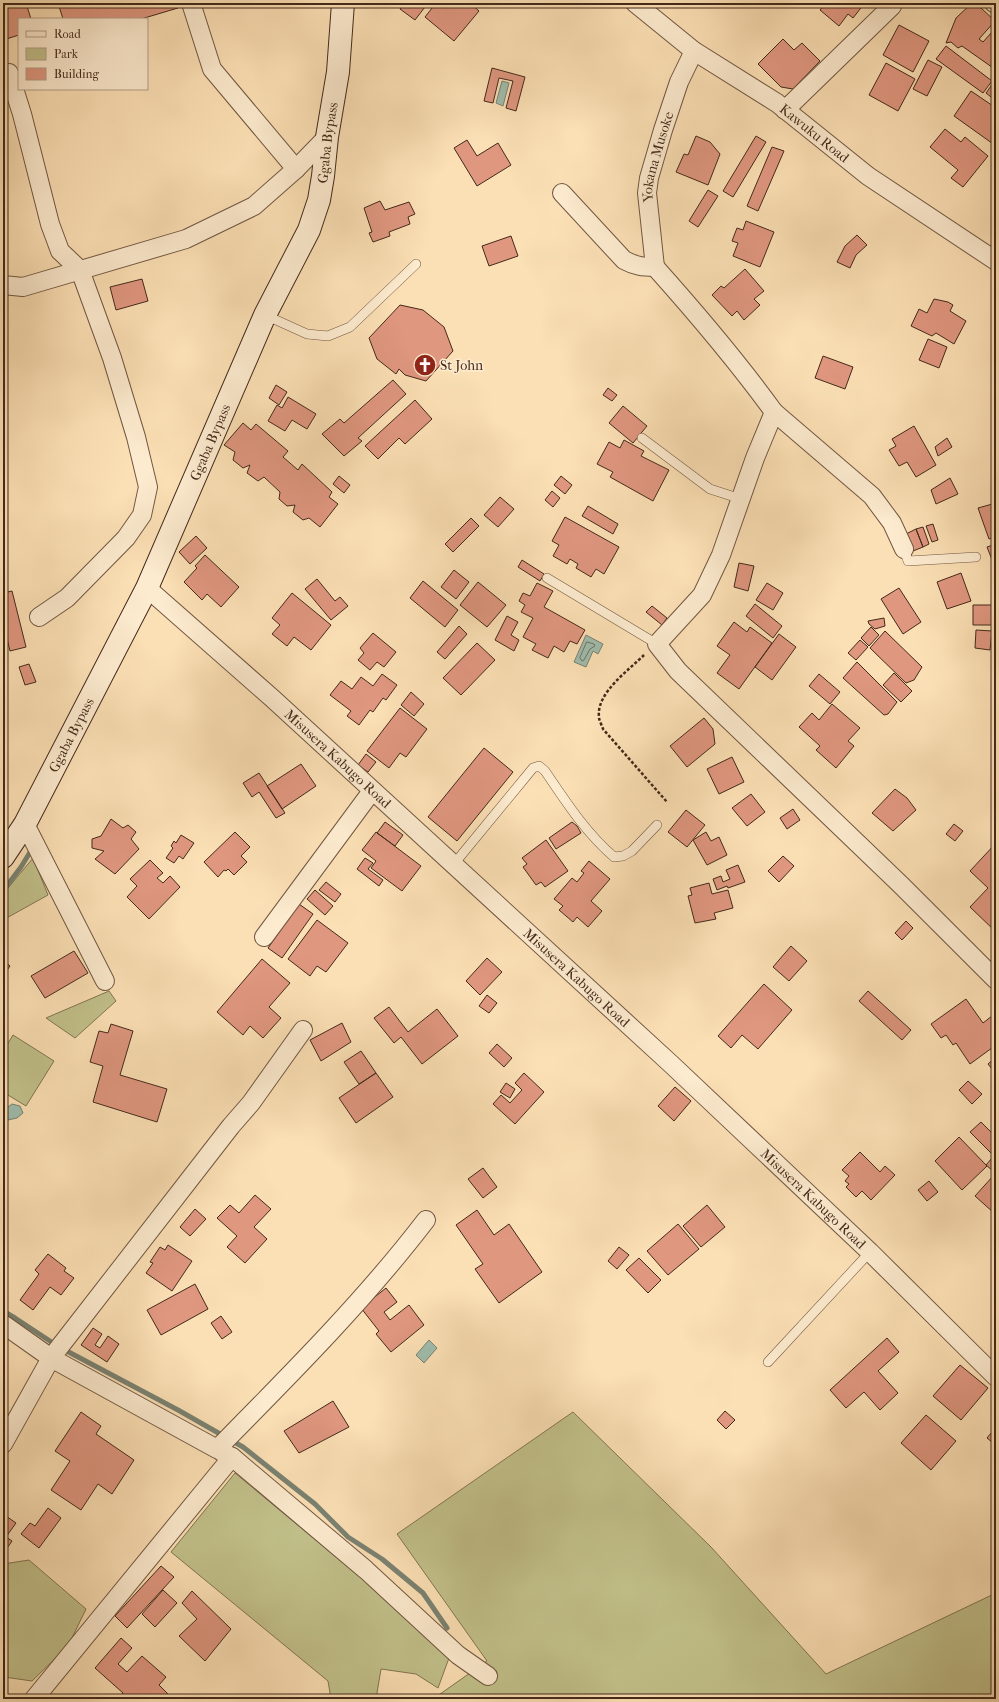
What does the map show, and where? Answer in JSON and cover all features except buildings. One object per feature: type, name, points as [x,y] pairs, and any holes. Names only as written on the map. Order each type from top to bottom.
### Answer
[{"type":"street","points":[[191,3],[212,69],[296,169]]},
{"type":"street","name":"Ggaba Bypass","points":[[3,857],[25,824],[147,588],[265,315],[311,222],[319,200],[324,176],[327,137],[338,72],[343,3]]},
{"type":"street","name":"Kawuku Road","points":[[635,3],[694,51],[777,103],[868,176],[996,261]]},
{"type":"street","points":[[785,110],[892,6]]},
{"type":"street","name":"Yokana Musoke","points":[[655,267],[648,192],[649,178],[679,82],[694,51]]},
{"type":"street","points":[[9,73],[22,114],[50,224],[60,251],[80,270],[112,358],[136,437],[148,487],[142,515],[126,538],[67,598],[40,617]]},
{"type":"street","points":[[3,285],[22,287],[186,239],[254,206],[296,169],[327,137]]},
{"type":"street","points":[[562,193],[624,260],[633,265],[655,267],[710,329],[774,412],[872,496],[892,523],[904,549]]},
{"type":"street","points":[[774,412],[721,555],[702,595],[657,644],[678,671],[901,885],[996,980]]},
{"type":"street","name":"Misusera Kabugo Road","points":[[147,588],[272,698],[677,1070],[870,1252],[996,1377]]},
{"type":"street","points":[[264,938],[372,791]]},
{"type":"street","points":[[25,824],[104,980]]},
{"type":"street","points":[[3,1444],[51,1358],[231,1126],[251,1103],[303,1030]]},
{"type":"street","points":[[34,1699],[224,1453],[386,1268],[426,1220]]},
{"type":"street","points":[[3,1324],[51,1358],[224,1453],[366,1570],[458,1655],[488,1676]]},
{"type":"lane","points":[[265,315],[307,334],[328,336],[350,327],[416,264]]},
{"type":"lane","points":[[642,438],[710,488],[741,499]]},
{"type":"lane","points":[[904,549],[908,561],[976,557]]},
{"type":"lane","points":[[547,578],[657,644]]},
{"type":"lane","points":[[454,864],[533,768],[539,766],[545,772],[577,818],[602,847],[614,857],[623,856],[632,851],[657,825]]},
{"type":"lane","points":[[768,1362],[870,1252]]},
{"type":"path","points":[[657,644],[612,686],[601,700],[598,717],[603,729],[667,802]]},
{"type":"green space","points":[[33,858],[48,895],[3,920],[3,894]]},
{"type":"green space","points":[[109,991],[116,1001],[75,1038],[46,1018]]},
{"type":"green space","points":[[13,1035],[54,1061],[26,1106],[3,1092],[3,1050]]},
{"type":"green space","points":[[573,1412],[711,1547],[826,1674],[996,1593],[996,1699],[433,1699],[487,1661],[397,1534]]},
{"type":"green space","points":[[235,1473],[407,1616],[449,1658],[438,1688],[416,1674],[381,1669],[376,1699],[331,1699],[328,1681],[171,1552]]},
{"type":"green space","points":[[29,1560],[86,1609],[68,1646],[32,1681],[3,1676],[3,1564]]},
{"type":"water","points":[[502,81],[509,83],[503,106],[496,103]]},
{"type":"water","points":[[586,635],[603,644],[598,654],[593,651],[586,667],[574,662]]},
{"type":"water","points":[[12,1104],[20,1106],[23,1113],[17,1118],[8,1120],[3,1116],[3,1108]]},
{"type":"water","points":[[429,1340],[437,1348],[424,1363],[416,1355]]},
{"type":"waterway","points":[[3,891],[32,849]]},
{"type":"waterway","points":[[3,1311],[56,1345]]},
{"type":"waterway","points":[[63,1349],[178,1410],[243,1447],[315,1504],[348,1537],[382,1559],[423,1593],[447,1628]]},
{"type":"place","name":"St John","points":[[425,365]]}]
